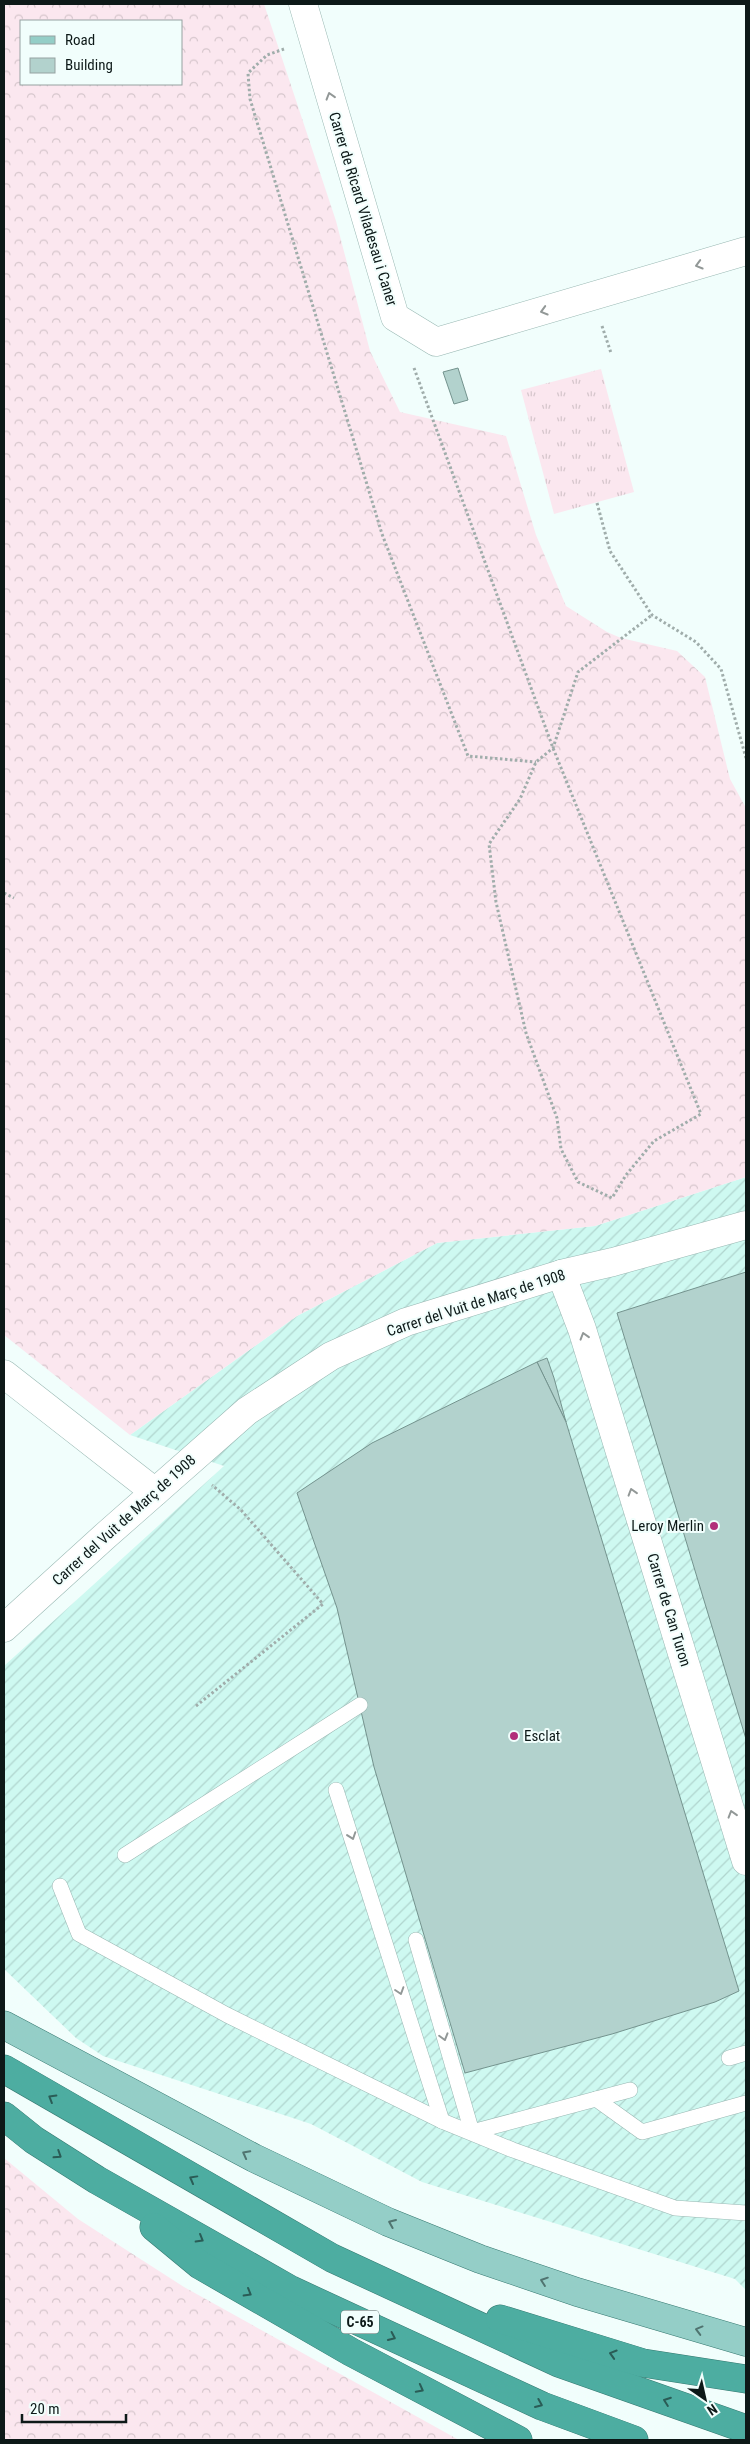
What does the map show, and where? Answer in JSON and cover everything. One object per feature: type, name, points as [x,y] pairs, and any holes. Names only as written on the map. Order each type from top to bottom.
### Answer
[{"type":"highway","points":[[4,2069],[332,2258],[559,2363],[746,2429]]},
{"type":"highway","name":"C-65","points":[[4,2116],[34,2140],[97,2180],[291,2290],[542,2406],[634,2440]]},
{"type":"highway","points":[[97,2180],[200,2265],[350,2352],[518,2440]]},
{"type":"highway","points":[[282,2228],[376,2264],[508,2322],[643,2363],[746,2380]]},
{"type":"main road","points":[[4,2025],[254,2158],[388,2222],[480,2259],[577,2292],[746,2342]]},
{"type":"street","name":"Carrer de Ricard Viladesau i Caner","points":[[303,4],[396,317],[436,342],[746,251]]},
{"type":"street","name":"Carrer del Vuit de Març de 1908","points":[[4,1628],[247,1411],[331,1356],[406,1322],[561,1274],[613,1262],[746,1225]]},
{"type":"street","name":"Carrer de Can Turon","points":[[561,1274],[582,1329],[746,1861]]},
{"type":"street","points":[[4,1374],[155,1492]]},
{"type":"lane","points":[[125,1855],[360,1705]]},
{"type":"lane","points":[[336,1790],[442,2121]]},
{"type":"lane","points":[[60,1886],[79,1934],[227,2015],[442,2121],[512,2150],[675,2208],[746,2213]]},
{"type":"lane","points":[[416,1940],[472,2132]]},
{"type":"lane","points":[[729,2058],[746,2053]]},
{"type":"lane","points":[[472,2132],[630,2090]]},
{"type":"lane","points":[[596,2099],[642,2132],[746,2103]]},
{"type":"path","points":[[267,54],[248,73],[250,99],[382,534],[468,756],[536,762]]},
{"type":"path","points":[[413,364],[553,748],[701,1114],[654,1141],[626,1175],[612,1198],[578,1182],[561,1149],[557,1118],[526,1034],[496,902],[489,844],[520,800],[536,762],[553,748],[578,672],[652,615]]},
{"type":"path","points":[[597,503],[610,550],[652,615],[696,642],[721,669],[746,758]]},
{"type":"path","points":[[4,893],[14,898]]},
{"type":"path","points":[[188,1463],[241,1510],[323,1604],[196,1706]]},
{"type":"shaded area","points":[[746,1177],[746,2290],[735,2279],[422,2182],[311,2124],[103,2056],[76,2038],[4,1969],[4,1666],[224,1466],[130,1435],[297,1316],[437,1243],[595,1226]]},
{"type":"green space","points":[[4,4],[264,4],[336,221],[370,351],[400,412],[506,436],[536,535],[566,606],[607,632],[621,638],[677,651],[705,677],[730,779],[746,808],[746,1177],[595,1226],[437,1243],[297,1316],[130,1435],[4,1335]]},
{"type":"green space","points":[[601,369],[634,492],[554,514],[521,390]]},
{"type":"green space","points":[[4,2158],[78,2219],[184,2287],[459,2440],[4,2440]]},
{"type":"building","points":[[458,368],[468,400],[454,404],[443,372]]},
{"type":"building","name":"Leroy Merlin","points":[[746,1272],[746,1739],[617,1313]]},
{"type":"building","points":[[547,1358],[554,1378],[566,1422],[537,1362]]},
{"type":"building","name":"Esclat","points":[[537,1362],[566,1422],[739,1991],[715,2002],[612,2034],[465,2073],[374,1767],[337,1608],[297,1493],[372,1443]]},
{"type":"place","name":"Leroy Merlin","points":[[714,1526]]},
{"type":"place","name":"Esclat","points":[[514,1736]]}]
